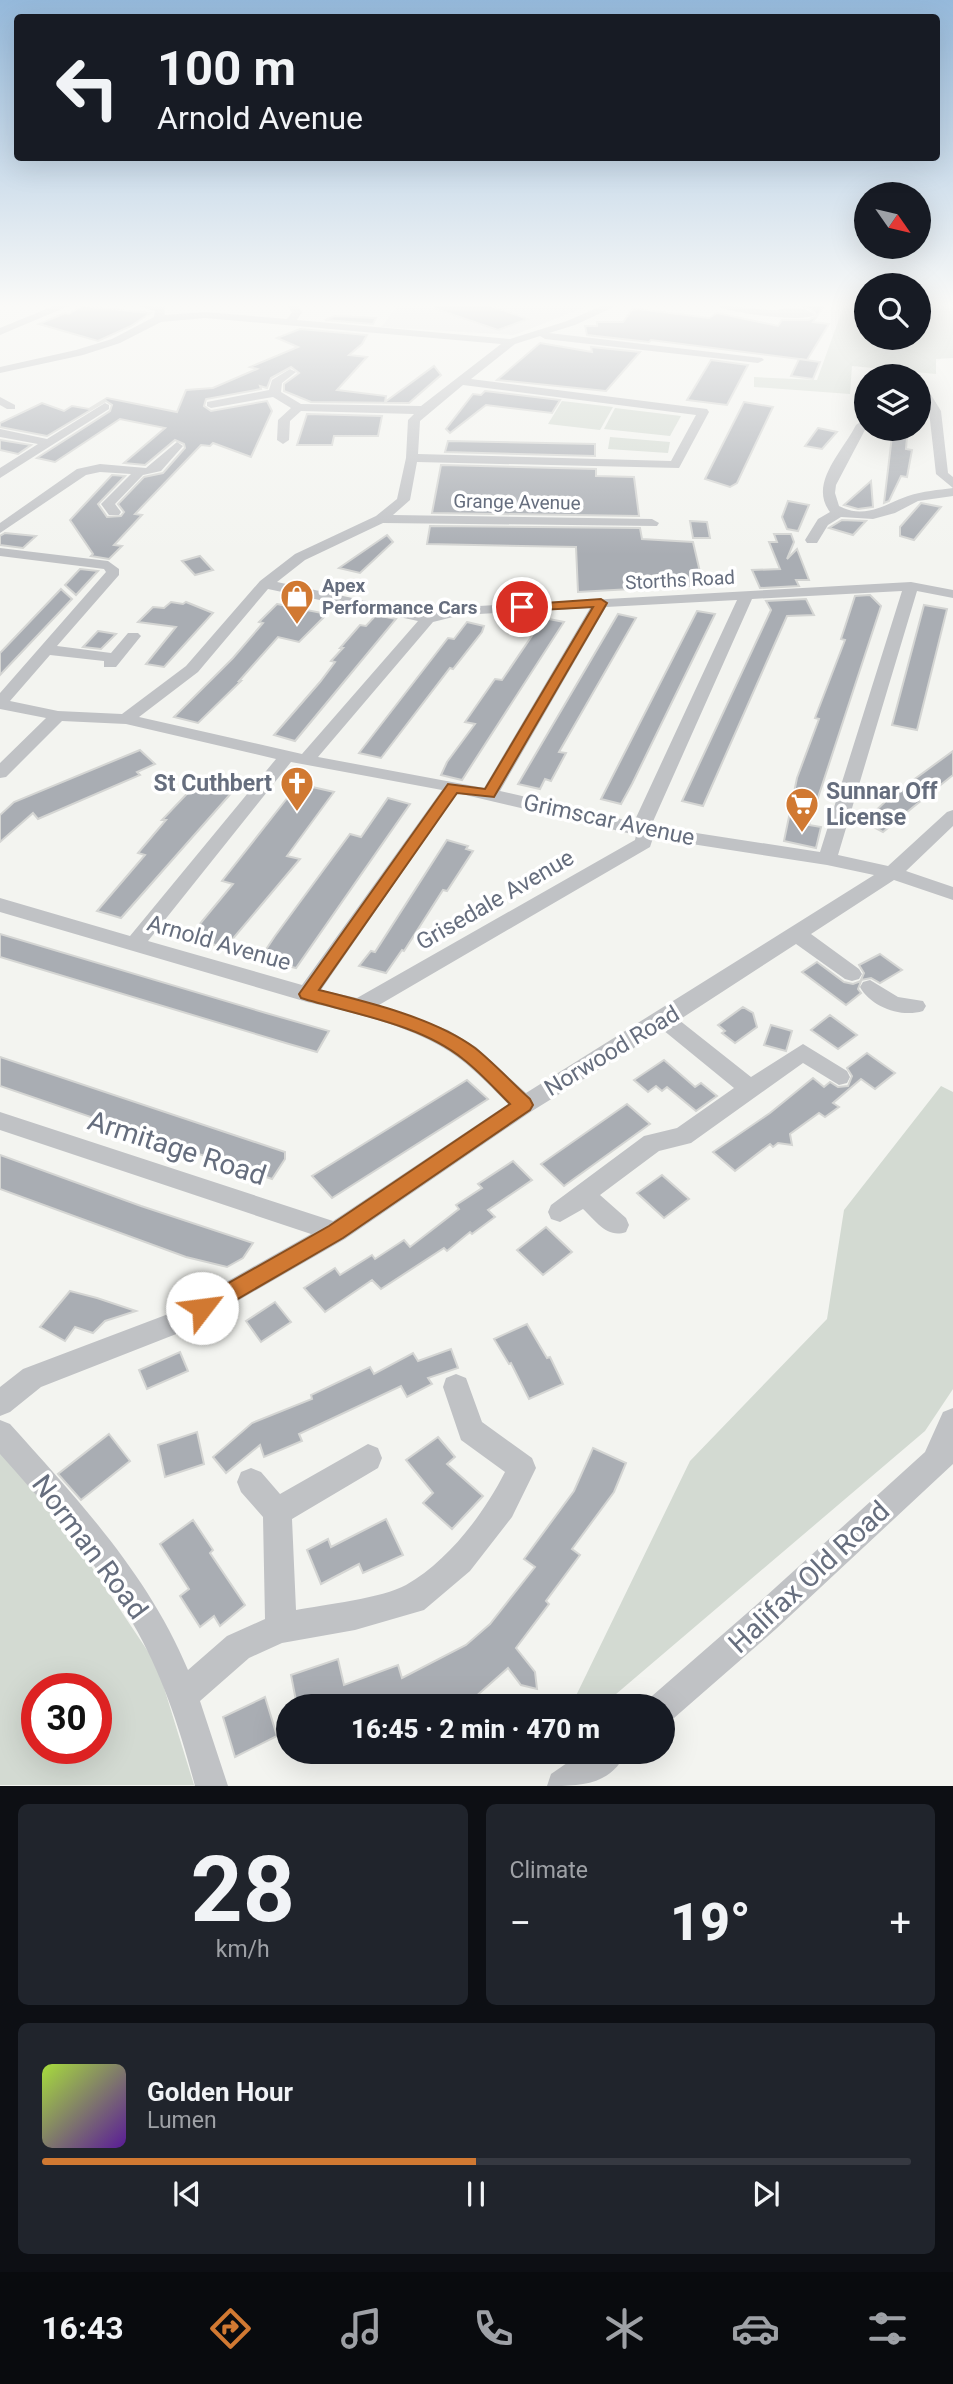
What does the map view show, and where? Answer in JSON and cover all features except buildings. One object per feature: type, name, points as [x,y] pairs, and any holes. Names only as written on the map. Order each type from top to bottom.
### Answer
[{"type":"street","points":[[275,388],[275,393]]},
{"type":"street","points":[[127,719],[192,669],[265,584],[300,557],[381,519],[403,500],[412,458],[414,420],[452,388]]},
{"type":"street","points":[[412,458],[675,465],[703,412],[518,388]]},
{"type":"street","points":[[211,404],[275,393],[298,407],[329,410],[424,410]]},
{"type":"street","points":[[931,404],[935,411],[942,474],[953,484]]},
{"type":"street","points":[[0,474],[105,407]]},
{"type":"street","points":[[283,440],[284,420],[298,407]]},
{"type":"street","points":[[0,433],[50,443]]},
{"type":"street","points":[[855,441],[833,475],[828,493],[829,504],[838,513],[860,516],[890,510],[912,498],[953,492]]},
{"type":"street","points":[[0,529],[22,511],[91,468],[137,472],[156,468],[177,446]]},
{"type":"street","points":[[114,512],[108,504],[137,476],[137,472]]},
{"type":"street","points":[[812,540],[823,522],[838,513]]},
{"type":"street","name":"Grange Avenue","points":[[381,519],[652,523]]},
{"type":"street","points":[[0,552],[108,565],[114,572],[0,703]]},
{"type":"street","points":[[265,584],[429,619],[306,760]]},
{"type":"street","points":[[827,859],[911,586]]},
{"type":"street","name":"Storths Road","points":[[429,619],[461,611],[911,586],[953,594]]},
{"type":"street","name":"Grisedale Avenue","points":[[360,1006],[643,843],[643,831],[746,596]]},
{"type":"street","points":[[489,794],[601,603]]},
{"type":"street","points":[[48,650],[112,661],[133,636]]},
{"type":"street","name":"Grimscar Avenue","points":[[0,703],[58,716],[127,719],[306,760],[489,794],[643,831],[827,859],[892,873],[953,894]]},
{"type":"street","points":[[0,773],[58,716]]},
{"type":"street","points":[[134,944],[287,756]]},
{"type":"street","points":[[307,994],[453,787]]},
{"type":"street","name":"Norwood Road","points":[[0,1403],[32,1378],[180,1321],[336,1232],[523,1105],[799,935],[892,873],[953,816]]},
{"type":"street","name":"Arnold Avenue","points":[[0,905],[307,994],[360,1006],[445,1038],[468,1053],[523,1105]]},
{"type":"street","points":[[799,935],[852,974]]},
{"type":"street","points":[[870,987],[895,1014],[916,1006]]},
{"type":"street","points":[[664,1019],[749,1088]]},
{"type":"street","points":[[560,1212],[652,1143],[683,1136],[803,1052],[839,1077]]},
{"type":"street","name":"Armitage Road","points":[[0,1121],[336,1232]]},
{"type":"street","points":[[584,1195],[617,1225]]},
{"type":"street","points":[[183,1696],[238,1647],[281,1628],[355,1615],[413,1599],[460,1561],[502,1507],[522,1468],[471,1431],[456,1387]]},
{"type":"street","points":[[945,1452],[953,1421]]},
{"type":"street","name":"Norman Road","points":[[0,1433],[116,1571],[144,1614],[183,1696],[212,1786]]},
{"type":"street","name":"Halifax Old Road","points":[[675,1697],[765,1618],[945,1452]]},
{"type":"street","points":[[276,1512],[368,1458]]},
{"type":"street","points":[[251,1482],[276,1512],[281,1628]]},
{"type":"street","points":[[564,1786],[594,1764]]},
{"type":"shaded area","points":[[772,388],[850,388],[850,394]]},
{"type":"shaded area","points":[[562,401],[613,407],[600,430],[548,424]]},
{"type":"shaded area","points":[[615,408],[681,416],[670,436],[604,429]]},
{"type":"shaded area","points":[[610,437],[670,442],[668,453],[608,449]]},
{"type":"shaded area","points":[[941,1086],[953,1092],[953,1389],[925,1431],[616,1694],[577,1694],[690,1461],[827,1319],[844,1210]]},
{"type":"shaded area","points":[[0,1449],[71,1536],[157,1665],[194,1785],[0,1785]]},
{"type":"place","name":"Apex Performance Cars","points":[[297,626]]},
{"type":"place","name":"St Cuthbert","points":[[297,813]]},
{"type":"place","name":"Sunnar Off License","points":[[802,834]]},
{"type":"route","points":[[202,1308],[336,1232],[523,1105],[468,1053],[440,1036],[360,1006],[307,994],[453,787],[489,794],[601,603],[522,607]]}]
